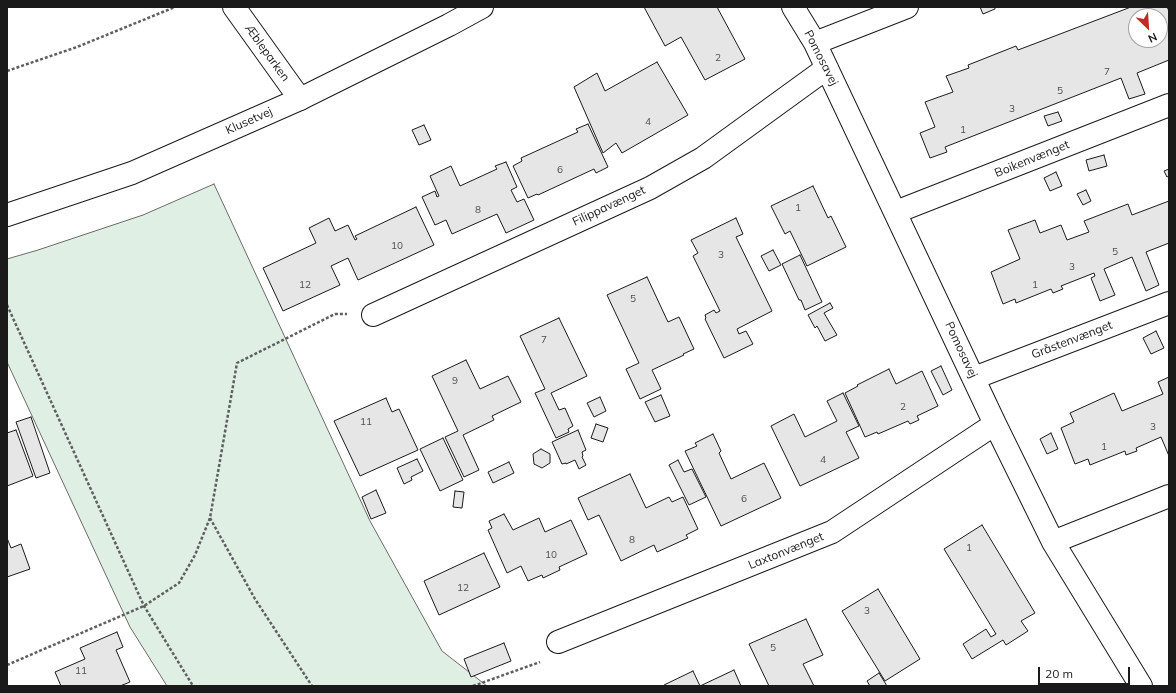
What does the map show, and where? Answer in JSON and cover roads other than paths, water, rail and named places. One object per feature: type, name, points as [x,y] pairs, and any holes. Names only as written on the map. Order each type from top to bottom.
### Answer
[{"type":"street","name":"Æbleparken","points":[[234,7],[300,99]]},
{"type":"street","name":"Klusetvej","points":[[7,215],[132,173],[300,99],[450,25],[482,7]]},
{"type":"street","name":"Pomosavej","points":[[793,7],[828,68],[995,424],[1053,542],[1141,686]]},
{"type":"street","points":[[815,43],[907,7]]},
{"type":"street","name":"Filippavænget","points":[[373,315],[650,188],[703,158],[828,68]]},
{"type":"street","name":"Boikenvænget","points":[[896,212],[1169,105]]},
{"type":"street","name":"Gråstenvænget","points":[[974,378],[1169,302]]},
{"type":"street","name":"Laxtonvænget","points":[[558,642],[832,532],[995,424]]},
{"type":"street","points":[[1053,542],[1169,496]]}]
